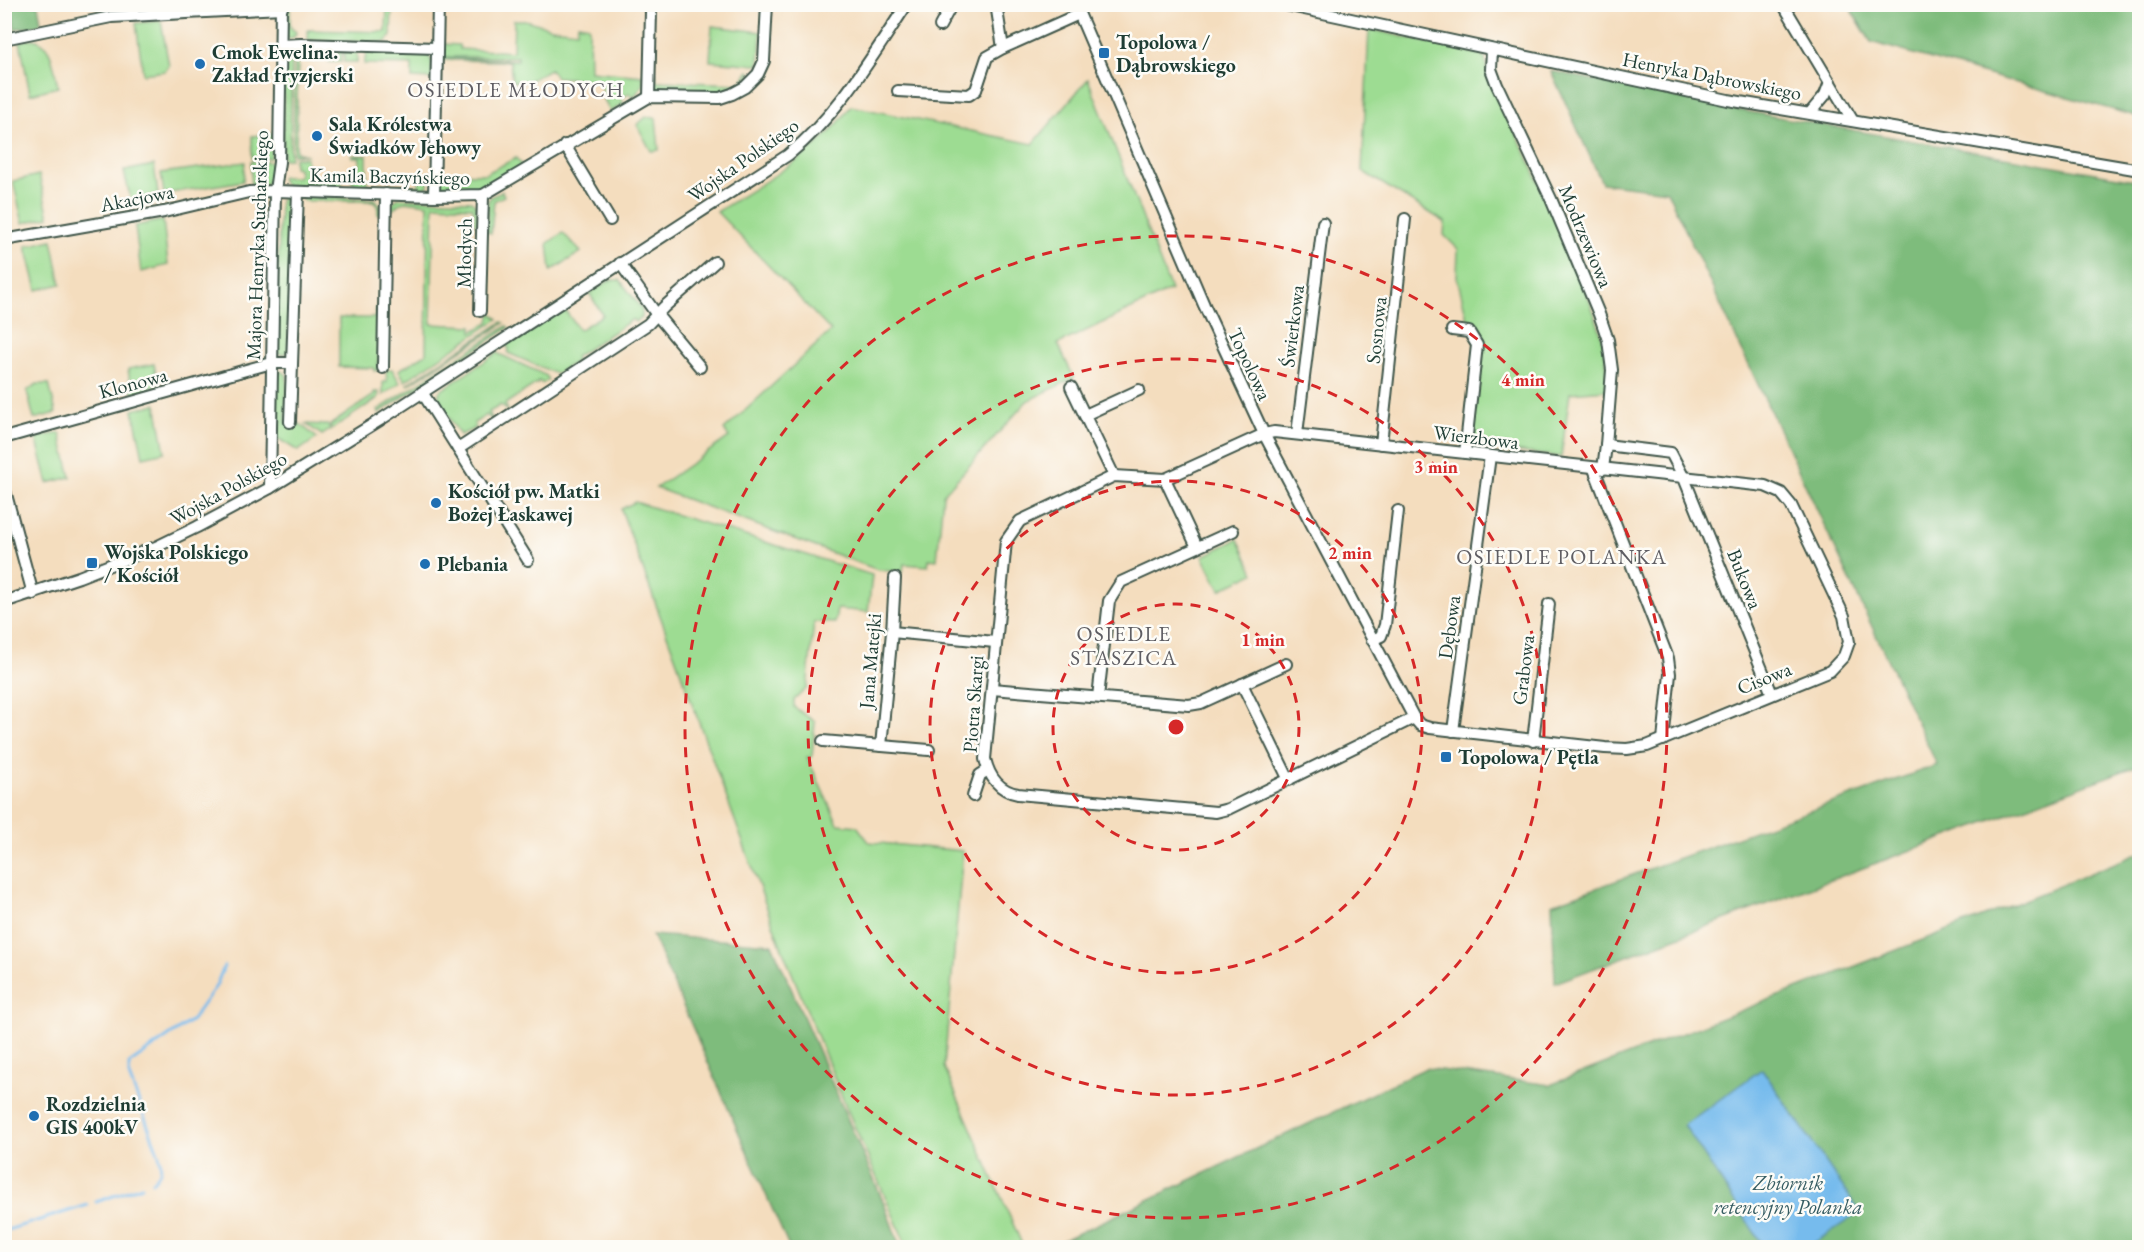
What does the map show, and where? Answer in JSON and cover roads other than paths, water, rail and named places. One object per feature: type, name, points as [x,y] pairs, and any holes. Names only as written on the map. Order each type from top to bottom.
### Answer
[{"type":"street","points":[[434,196],[438,4]]},
{"type":"street","points":[[649,4],[651,11],[649,97],[720,98],[745,87],[758,74],[764,61],[767,4]]},
{"type":"street","name":"Wojska Polskiego","points":[[4,602],[33,594],[102,568],[179,536],[270,488],[788,155],[805,141],[835,108],[907,4]]},
{"type":"street","points":[[940,26],[952,4]]},
{"type":"street","points":[[996,4],[1003,48]]},
{"type":"street","name":"Henryka Dąbrowskiego","points":[[1281,4],[1728,100],[2139,170]]},
{"type":"street","points":[[1783,4],[1853,120]]},
{"type":"street","points":[[4,39],[111,17],[281,6]]},
{"type":"street","name":"Majora Henryka Sucharskiego","points":[[270,488],[281,6]]},
{"type":"street","points":[[898,91],[969,95],[976,90],[987,57],[1077,9]]},
{"type":"street","name":"Topolowa","points":[[1077,9],[1204,305],[1264,434],[1417,721]]},
{"type":"street","points":[[280,45],[437,48]]},
{"type":"street","name":"Modrzewiowa","points":[[1492,50],[1491,69],[1497,85],[1551,199],[1608,340],[1612,370],[1606,445],[1598,469]]},
{"type":"street","points":[[1810,113],[1825,95],[1830,82]]},
{"type":"street","name":"Kamila Baczyńskiego","points":[[275,191],[434,196],[483,195],[649,97]]},
{"type":"street","points":[[565,145],[610,220]]},
{"type":"street","name":"Akacjowa","points":[[4,240],[164,212],[249,192],[275,191]]},
{"type":"street","points":[[290,422],[298,192]]},
{"type":"street","points":[[383,368],[386,194]]},
{"type":"street","name":"Młodych","points":[[480,310],[483,195]]},
{"type":"street","name":"Sosnowa","points":[[1381,444],[1406,219]]},
{"type":"street","name":"Świerkowa","points":[[1298,434],[1323,223]]},
{"type":"street","points":[[458,449],[634,333],[715,262]]},
{"type":"street","points":[[620,263],[657,315],[700,367]]},
{"type":"street","points":[[1452,330],[1469,332],[1477,345],[1465,453]]},
{"type":"street","name":"Klonowa","points":[[4,438],[272,363],[291,363]]},
{"type":"street","points":[[1071,387],[1114,476]]},
{"type":"street","points":[[1085,415],[1139,390]]},
{"type":"street","points":[[422,392],[528,560]]},
{"type":"street","name":"Wierzbowa","points":[[1264,434],[1274,432],[1298,434],[1684,478]]},
{"type":"street","name":"Piotra Skargi","points":[[1264,434],[1165,479],[1114,476],[1020,521],[1006,541],[985,759],[988,770],[997,783],[1012,793],[1216,812],[1228,809],[1417,721]]},
{"type":"street","name":"Bukowa","points":[[1606,445],[1671,453],[1684,478],[1772,694]]},
{"type":"street","name":"Dębowa","points":[[1453,731],[1490,456]]},
{"type":"street","points":[[1598,469],[1668,658],[1670,674],[1663,740]]},
{"type":"street","name":"Cisowa","points":[[1417,721],[1425,727],[1453,731],[1627,749],[1647,746],[1663,740],[1830,671],[1844,656],[1849,642],[1844,616],[1791,505],[1781,493],[1765,486],[1684,478]]},
{"type":"street","points":[[1165,479],[1197,547]]},
{"type":"street","points":[[4,487],[33,594]]},
{"type":"street","points":[[1372,640],[1381,636],[1385,625],[1398,511]]},
{"type":"street","points":[[1098,697],[1109,601],[1121,582],[1233,531]]},
{"type":"street","name":"Jana Matejki","points":[[881,746],[895,578]]},
{"type":"street","name":"Grabowa","points":[[1533,741],[1549,604]]},
{"type":"street","points":[[892,632],[995,642]]},
{"type":"street","points":[[993,689],[1189,705],[1201,703],[1286,664]]},
{"type":"street","points":[[1242,684],[1289,780]]},
{"type":"street","points":[[823,741],[929,750]]},
{"type":"street","points":[[973,796],[980,775],[988,770]]},
{"type":"water","name":"Zbiornik retencyjny Polanka","points":[[1762,1069],[1860,1212],[1808,1247],[1764,1247],[1684,1125]]},
{"type":"waterway","points":[[152,1182],[158,1176],[161,1166],[160,1159],[129,1076],[129,1064],[192,1020],[216,986],[224,966]]},
{"type":"waterway","points":[[96,1202],[142,1186]]},
{"type":"waterway","points":[[4,1231],[88,1205]]},
{"type":"place","name":"Topolowa / Dąbrowskiego","points":[[1104,53]]},
{"type":"place","name":"Cmok Ewelina. Zakład fryzjerski","points":[[200,64]]},
{"type":"place","name":"Sala Królestwa Świadków Jehowy","points":[[317,136]]},
{"type":"place","name":"Kościół pw. Matki Bożej Łaskawej","points":[[436,503]]},
{"type":"place","name":"Wojska Polskiego / Kościół","points":[[92,563]]},
{"type":"place","name":"Plebania","points":[[425,564]]},
{"type":"place","name":"Topolowa / Pętla","points":[[1446,757]]},
{"type":"place","name":"Rozdzielnia GIS 400kV","points":[[34,1116]]},
{"type":"district","name":"OSIEDLE MŁODYCH","points":[[516,89]]},
{"type":"district","name":"OSIEDLE POLANKA","points":[[1562,556]]},
{"type":"district","name":"OSIEDLE STASZICA","points":[[1124,645]]}]
